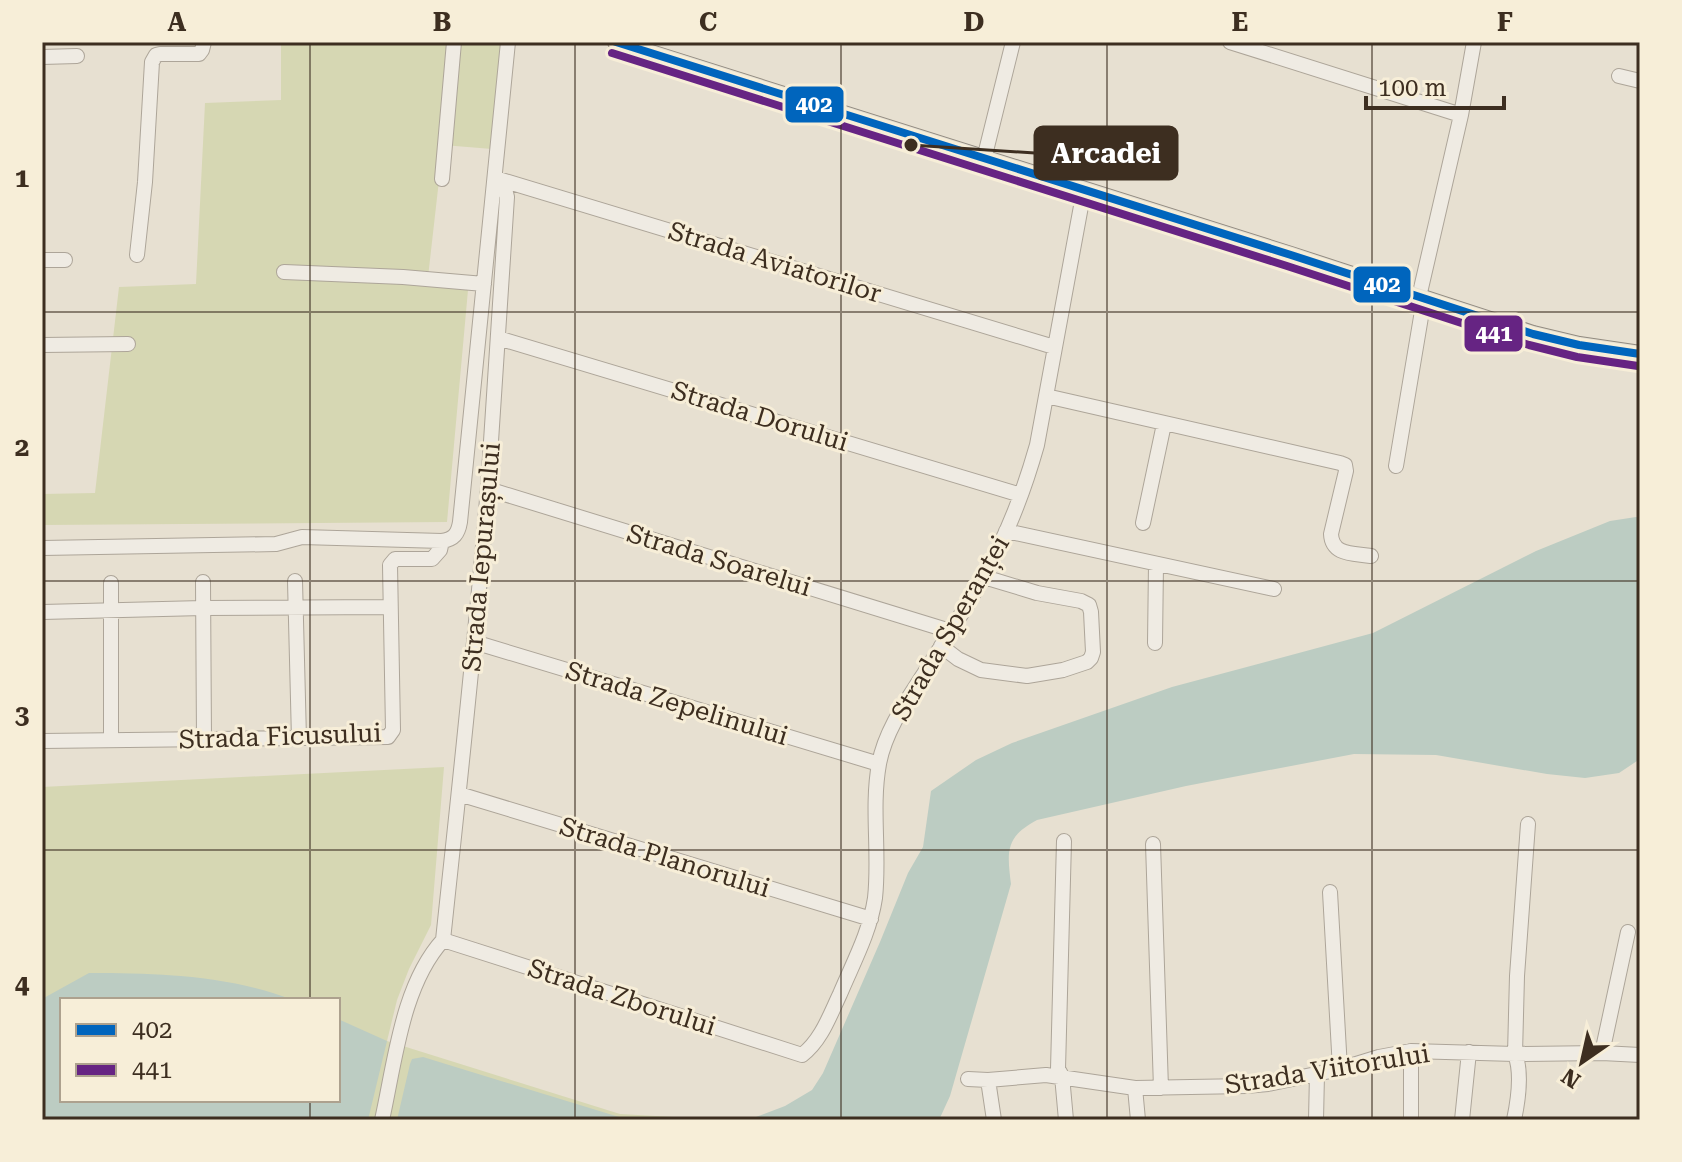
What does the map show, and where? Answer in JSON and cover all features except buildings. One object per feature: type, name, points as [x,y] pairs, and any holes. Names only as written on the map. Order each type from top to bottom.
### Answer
[{"type":"main road","points":[[616,42],[1551,339],[1640,354]]},
{"type":"street","points":[[137,255],[152,62],[160,54],[199,54],[204,42]]},
{"type":"street","points":[[442,179],[454,42]]},
{"type":"street","name":"Strada Iepurașului","points":[[446,541],[458,531],[460,522],[508,42]]},
{"type":"street","points":[[984,159],[1013,42]]},
{"type":"street","points":[[1230,42],[1461,115]]},
{"type":"street","points":[[1396,466],[1421,298],[1474,42]]},
{"type":"street","points":[[42,57],[77,56]]},
{"type":"street","points":[[1619,76],[1640,81]]},
{"type":"street","name":"Strada Iepurașului","points":[[443,940],[488,489],[507,197],[504,185],[495,178]]},
{"type":"street","name":"Strada Aviatorilor","points":[[495,178],[1054,347]]},
{"type":"street","name":"Strada Speranței","points":[[802,1055],[822,1031],[871,919],[876,875],[879,764],[892,730],[909,697],[984,577],[1021,495],[1037,445],[1084,190]]},
{"type":"street","points":[[42,260],[65,260]]},
{"type":"street","points":[[284,272],[484,284]]},
{"type":"street","name":"Strada Dorului","points":[[498,338],[1021,495]]},
{"type":"street","points":[[42,345],[128,344]]},
{"type":"street","points":[[1046,396],[1345,465],[1331,542],[1343,551],[1371,556]]},
{"type":"street","points":[[1143,523],[1164,424]]},
{"type":"street","name":"Strada Soarelui","points":[[488,489],[950,631]]},
{"type":"street","points":[[1006,531],[1274,589]]},
{"type":"street","points":[[42,548],[276,544],[302,537],[446,541]]},
{"type":"street","name":"Strada Ficusului","points":[[42,741],[388,737],[393,733],[391,562],[395,559],[432,559],[446,541]]},
{"type":"street","points":[[1155,643],[1156,564]]},
{"type":"street","points":[[941,646],[958,659],[981,670],[1027,676],[1063,670],[1091,658],[1091,608],[1086,602],[1037,593],[984,577]]},
{"type":"street","points":[[295,581],[299,739]]},
{"type":"street","points":[[203,582],[204,739]]},
{"type":"street","points":[[111,583],[111,740]]},
{"type":"street","points":[[42,612],[390,607]]},
{"type":"street","name":"Strada Zepelinului","points":[[474,642],[879,764]]},
{"type":"street","name":"Strada Planorului","points":[[459,794],[871,919]]},
{"type":"street","points":[[1514,1120],[1518,1063],[1515,1054],[1517,976],[1528,824]]},
{"type":"street","points":[[1064,841],[1058,1069],[1062,1076],[1066,1120]]},
{"type":"street","points":[[1153,844],[1161,1088]]},
{"type":"street","points":[[1330,892],[1340,1069]]},
{"type":"street","points":[[1602,1053],[1628,932]]},
{"type":"street","points":[[382,1120],[415,983],[443,940]]},
{"type":"street","name":"Strada Zborului","points":[[443,940],[802,1055]]},
{"type":"street","points":[[1638,1055],[1640,1039]]},
{"type":"street","points":[[1411,1051],[1411,1120]]},
{"type":"street","name":"Strada Viitorului","points":[[968,1079],[1033,1075],[1062,1076],[1135,1088],[1246,1086],[1317,1074],[1411,1051],[1638,1055]]},
{"type":"street","points":[[1462,1120],[1469,1052]]},
{"type":"street","points":[[1316,1120],[1317,1074]]},
{"type":"street","points":[[988,1080],[994,1120]]},
{"type":"street","points":[[1135,1088],[1138,1120]]},
{"type":"green space","points":[[281,42],[502,42],[492,149],[443,145],[427,286],[468,290],[447,522],[42,525],[42,494],[95,493],[119,287],[196,284],[205,103],[281,100]]},
{"type":"green space","points":[[444,767],[431,925],[397,1000],[387,1041],[620,1114],[727,1120],[42,1120],[42,787]]},
{"type":"shaded area","points":[[1640,518],[1640,759],[1619,773],[1585,778],[1436,755],[1354,754],[1186,786],[1037,820],[1019,833],[1010,846],[1011,884],[950,1096],[939,1120],[748,1120],[785,1106],[812,1090],[823,1073],[908,873],[923,847],[931,791],[976,760],[1012,743],[1172,687],[1373,633],[1536,551],[1610,521]]},
{"type":"shaded area","points":[[89,973],[218,980],[287,998],[60,998],[60,1102],[340,1102],[340,1020],[387,1041],[368,1120],[42,1120],[42,999]]},
{"type":"shaded area","points":[[423,1057],[619,1117],[676,1120],[397,1120],[412,1059]]},
{"type":"transit line","name":"402","points":[[616,42],[1533,334],[1640,354]]},
{"type":"transit line","name":"441","points":[[612,53],[1529,345],[1577,357],[1638,366]]},
{"type":"place","name":"Arcadei","points":[[911,145]]}]
